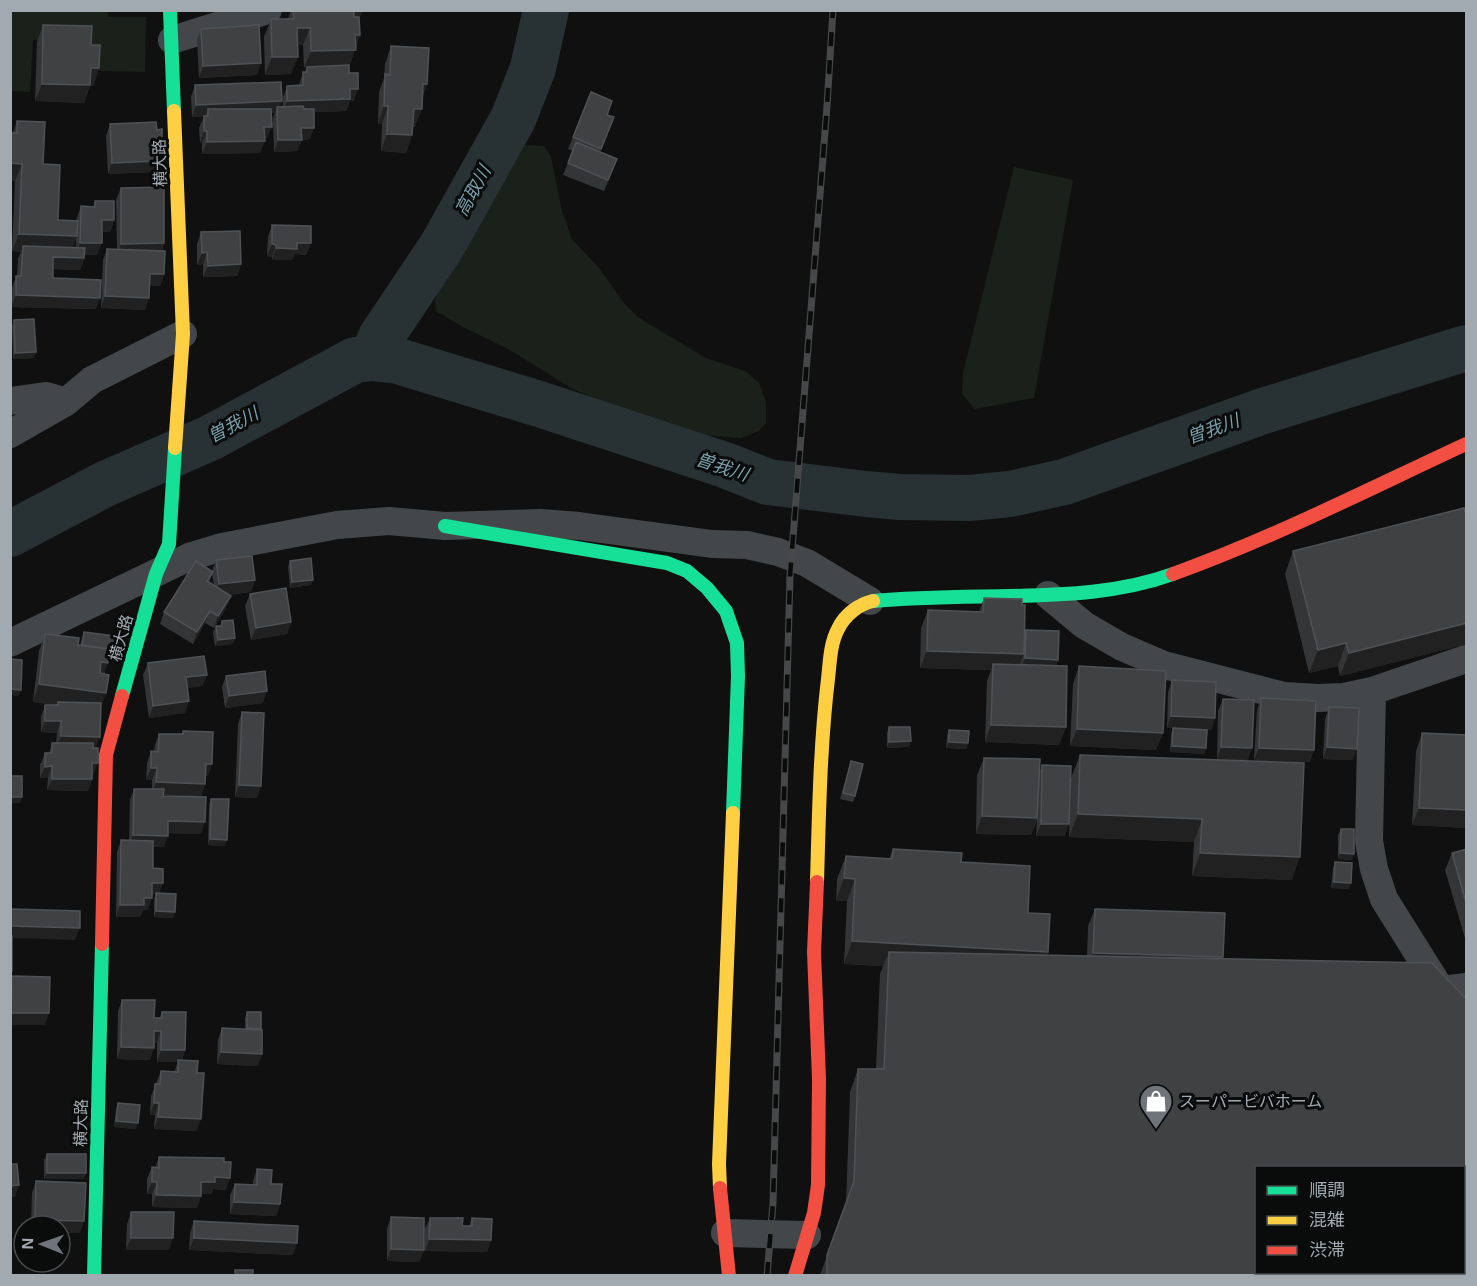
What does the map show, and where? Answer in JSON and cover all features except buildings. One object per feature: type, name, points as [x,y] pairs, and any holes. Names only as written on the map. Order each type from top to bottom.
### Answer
[{"type":"street","name":"横大路","points":[[94,1275],[106,755],[156,573],[169,544],[182,344],[170,10]]},
{"type":"street","points":[[172,40],[268,10]]},
{"type":"street","points":[[10,434],[66,402],[92,380],[182,344]]},
{"type":"street","points":[[10,401],[46,396],[66,402]]},
{"type":"street","points":[[795,1275],[814,1213],[818,1185],[819,1079],[814,952],[820,791],[826,696],[833,641],[843,620],[860,605],[870,601],[1048,595],[1113,590],[1159,579],[1280,531],[1467,444]]},
{"type":"street","points":[[10,644],[189,557],[222,547],[337,525],[389,521],[445,526],[667,563],[687,571],[707,588],[726,611],[737,643],[738,676],[719,1164],[720,1199],[729,1275]]},
{"type":"street","points":[[445,526],[541,523],[712,544],[747,545],[778,552],[807,564],[870,601]]},
{"type":"street","points":[[1048,595],[1084,625],[1122,647],[1164,665],[1284,696],[1344,697],[1372,691],[1467,659]]},
{"type":"street","points":[[1372,691],[1369,841],[1374,869],[1384,899],[1441,990],[1467,987]]},
{"type":"street","points":[[725,1233],[807,1235]]},
{"type":"shaded area","points":[[108,10],[108,17],[146,17],[145,72],[97,71],[93,60],[92,41],[33,40],[30,92],[11,91],[11,11]]},
{"type":"shaded area","points":[[525,145],[544,146],[551,157],[562,211],[572,239],[600,269],[624,303],[639,318],[706,358],[745,371],[759,383],[766,402],[766,423],[759,431],[741,438],[698,435],[598,400],[571,388],[510,350],[436,311],[435,301],[439,290]]},
{"type":"shaded area","points":[[1014,167],[1073,180],[1034,398],[975,409],[962,394],[963,373]]},
{"type":"waterway","name":"高取川","points":[[372,358],[381,337],[442,246],[513,119],[533,68],[546,10]]},
{"type":"waterway","name":"曽我川","points":[[10,534],[105,484],[210,438],[355,360],[372,358],[398,361],[536,403],[725,465],[768,482],[900,497],[969,498],[1010,494],[1064,482],[1263,411],[1466,348]]},
{"type":"railway","points":[[767,1276],[773,1203],[790,576],[833,10]]},
{"type":"traffic: fast","points":[[170,10],[174,111]]},
{"type":"traffic: fast","points":[[122,696],[156,574],[169,544],[175,448]]},
{"type":"traffic: fast","points":[[445,526],[667,563],[687,571],[707,588],[726,611],[737,643],[733,813]]},
{"type":"traffic: fast","points":[[873,601],[1072,594],[1113,589],[1173,574]]},
{"type":"traffic: fast","points":[[94,1276],[102,944]]},
{"type":"traffic: slow","points":[[174,111],[183,334],[175,448]]},
{"type":"traffic: slow","points":[[817,882],[825,704],[832,647],[835,635],[848,615],[862,605],[873,601]]},
{"type":"traffic: slow","points":[[720,1188],[719,1164],[733,813]]},
{"type":"traffic: jam","points":[[1173,574],[1284,529],[1466,444]]},
{"type":"traffic: jam","points":[[102,944],[106,755],[122,696]]},
{"type":"traffic: jam","points":[[795,1276],[814,1213],[818,1185],[819,1079],[814,952],[817,882]]},
{"type":"traffic: jam","points":[[720,1188],[729,1276]]},
{"type":"place","name":"スーパービバホーム","points":[[1156,1130]]}]
